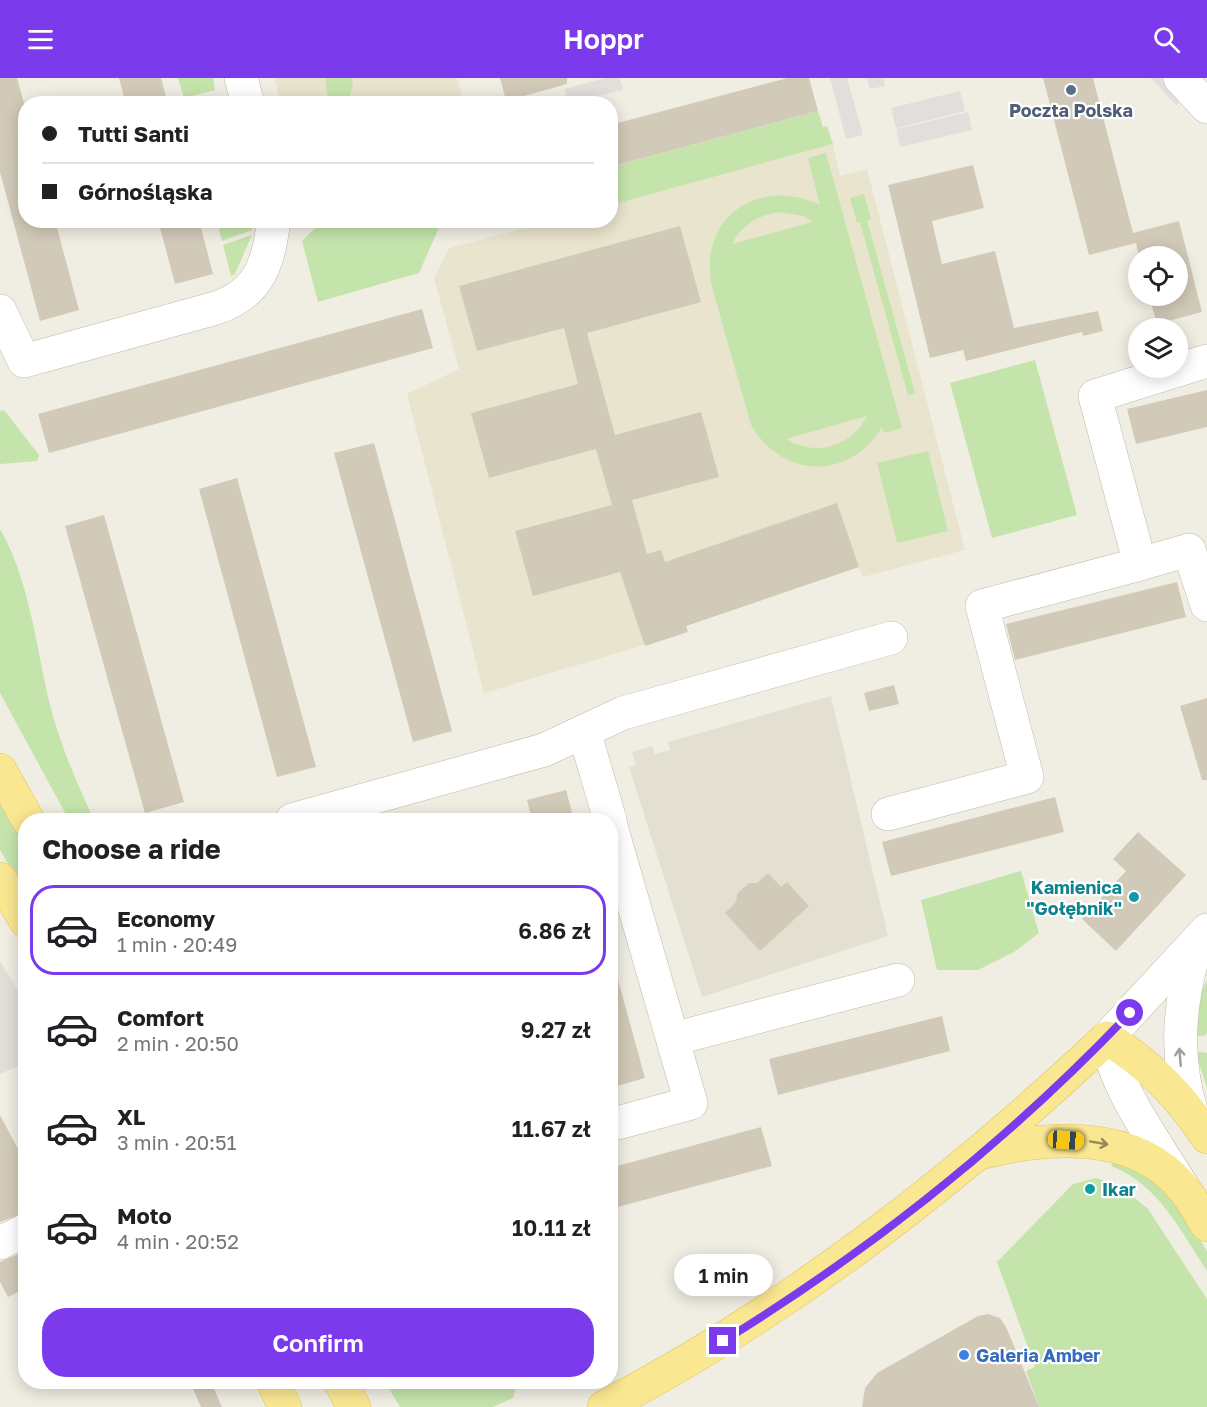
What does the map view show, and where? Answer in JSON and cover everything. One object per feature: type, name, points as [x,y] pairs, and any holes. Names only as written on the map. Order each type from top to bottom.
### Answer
[{"type":"main road","points":[[0,770],[23,813]]},
{"type":"main road","points":[[0,879],[18,908]]},
{"type":"main road","points":[[604,1407],[704,1352],[788,1299],[886,1229],[979,1154],[1107,1038],[1144,1063],[1200,1125]]},
{"type":"main road","points":[[979,1154],[1036,1142],[1090,1141],[1133,1153],[1156,1166],[1182,1186],[1207,1225]]},
{"type":"main road","points":[[276,1389],[285,1407]]},
{"type":"main road","points":[[344,1389],[354,1407]]},
{"type":"street","points":[[241,78],[246,96]]},
{"type":"street","points":[[1180,78],[1207,107]]},
{"type":"street","points":[[0,311],[24,361],[216,308],[244,296],[259,278],[271,242],[273,228]]},
{"type":"street","points":[[1140,564],[1095,396],[1207,361]]},
{"type":"street","points":[[888,814],[1027,777],[982,606],[1189,550],[1207,605]]},
{"type":"street","points":[[316,813],[544,750],[624,713],[891,639]]},
{"type":"street","points":[[584,730],[607,813]]},
{"type":"street","points":[[618,850],[691,1103],[618,1123]]},
{"type":"street","points":[[1182,1186],[1122,1084],[1109,1054],[1107,1038],[1202,936]]},
{"type":"street","points":[[1200,1125],[1185,1093],[1179,1045],[1182,1001],[1202,936]]},
{"type":"street","points":[[673,1039],[898,980]]},
{"type":"street","points":[[0,1243],[18,1234]]},
{"type":"shaded area","points":[[274,78],[457,78],[462,96],[279,96]]},
{"type":"shaded area","points":[[605,78],[620,78],[623,90],[598,96],[566,96],[564,89]]},
{"type":"shaded area","points":[[830,78],[847,78],[863,135],[846,139]]},
{"type":"shaded area","points":[[867,78],[884,78],[885,86],[870,89]]},
{"type":"shaded area","points":[[1151,78],[1164,78],[1183,99],[1176,105]]},
{"type":"shaded area","points":[[960,91],[965,111],[896,128],[891,108]]},
{"type":"shaded area","points":[[968,112],[972,130],[900,147],[896,129]]},
{"type":"shaded area","points":[[833,144],[840,176],[867,169],[965,550],[863,577],[859,567],[686,626],[688,632],[484,693],[407,394],[459,369],[434,278],[449,248],[526,228],[618,228],[618,203]]},
{"type":"shaded area","points":[[831,696],[888,936],[702,997],[629,767],[636,765],[632,752],[652,746],[655,754],[670,750],[668,742]]},
{"type":"shaded area","points":[[0,961],[18,991],[18,1066],[0,1074]]},
{"type":"green space","points":[[178,78],[213,78],[215,90],[183,96]]},
{"type":"green space","points":[[325,78],[352,78],[353,85],[349,96],[328,96]]},
{"type":"green space","points":[[818,111],[823,127],[827,126],[833,144],[618,203],[618,165]]},
{"type":"green space","points":[[826,153],[902,428],[884,433],[882,427],[868,445],[852,457],[834,464],[816,466],[798,464],[780,456],[764,443],[751,425],[712,287],[710,262],[714,241],[723,223],[738,209],[755,200],[775,196],[797,197],[820,205],[808,158]],"holes":[[[780,212],[803,216],[813,222],[732,244],[746,226],[765,216]],[[867,416],[852,435],[832,446],[809,447],[786,439]]]},
{"type":"green space","points":[[864,194],[871,219],[867,220],[915,393],[908,395],[860,222],[857,223],[850,198]]},
{"type":"green space","points":[[219,228],[252,228],[252,230],[222,241]]},
{"type":"green space","points":[[315,228],[439,228],[419,273],[318,302],[302,241]]},
{"type":"green space","points":[[252,235],[235,274],[231,276],[223,245]]},
{"type":"green space","points":[[1035,360],[1077,515],[992,538],[950,383]]},
{"type":"green space","points":[[4,410],[39,455],[37,461],[0,464],[0,411]]},
{"type":"green space","points":[[928,451],[948,531],[897,543],[877,463]]},
{"type":"green space","points":[[0,529],[10,549],[25,592],[50,705],[59,735],[91,813],[65,813],[0,693]]},
{"type":"green space","points":[[0,799],[18,831],[18,880],[0,850]]},
{"type":"green space","points":[[1021,871],[1039,933],[1014,952],[978,970],[937,970],[921,900]]},
{"type":"green space","points":[[1207,980],[1207,1033],[1204,1036],[1194,1036],[1200,994]]},
{"type":"green space","points":[[1195,1051],[1207,1053],[1207,1088]]},
{"type":"green space","points":[[1115,1154],[1132,1160],[1174,1199],[1207,1251],[1207,1271],[1167,1210],[1128,1174],[1111,1166]]},
{"type":"green space","points":[[1096,1178],[1121,1186],[1148,1209],[1207,1299],[1207,1407],[1039,1407],[1026,1371],[1035,1367],[997,1262],[1073,1184]]},
{"type":"green space","points":[[389,1389],[515,1389],[513,1398],[493,1407],[400,1407]]},
{"type":"building","points":[[0,78],[17,78],[22,96],[18,96],[18,228],[57,228],[79,310],[40,321],[0,172]]},
{"type":"building","points":[[119,78],[161,78],[166,96],[124,96]]},
{"type":"building","points":[[500,78],[567,78],[567,84],[524,96],[505,96]]},
{"type":"building","points":[[788,78],[809,78],[818,111],[618,165],[618,123]]},
{"type":"building","points":[[1043,78],[1093,78],[1133,233],[1179,221],[1185,246],[1137,246],[1136,243],[1089,255]]},
{"type":"building","points":[[973,165],[984,208],[932,221],[942,264],[995,251],[1014,328],[1098,311],[1103,331],[1083,336],[1082,332],[966,361],[963,350],[930,358],[888,185]]},
{"type":"building","points":[[680,226],[701,302],[587,333],[615,435],[701,412],[719,477],[632,500],[647,554],[661,550],[665,562],[837,503],[859,567],[686,626],[688,632],[645,646],[620,572],[533,596],[515,531],[612,505],[596,449],[489,478],[471,413],[578,384],[564,328],[477,351],[459,286]]},
{"type":"building","points":[[160,228],[201,228],[213,274],[175,284]]},
{"type":"building","points":[[1188,257],[1202,312],[1180,318],[1155,318],[1152,306],[1188,306]]},
{"type":"building","points":[[422,309],[433,348],[49,453],[38,414]]},
{"type":"building","points":[[1207,390],[1207,427],[1136,444],[1127,409]]},
{"type":"building","points":[[374,443],[452,731],[413,742],[334,453]]},
{"type":"building","points":[[237,478],[316,767],[277,777],[199,489]]},
{"type":"building","points":[[104,515],[184,802],[145,813],[65,526]]},
{"type":"building","points":[[1177,582],[1186,617],[1015,660],[1006,624]]},
{"type":"building","points":[[894,685],[899,704],[869,711],[864,693]]},
{"type":"building","points":[[1207,698],[1207,780],[1202,780],[1180,706]]},
{"type":"building","points":[[566,790],[572,813],[530,813],[527,800]]},
{"type":"building","points":[[1055,797],[1064,832],[891,876],[882,842]]},
{"type":"building","name":"Kamienica \"Gołębnik\"","points":[[1138,832],[1186,875],[1116,951],[1082,919],[1126,871],[1113,859]]},
{"type":"building","points":[[768,873],[781,887],[787,882],[809,906],[760,951],[725,913],[736,902],[737,894],[749,883],[757,883]]},
{"type":"building","points":[[618,980],[645,1078],[618,1086]]},
{"type":"building","points":[[942,1016],[950,1051],[778,1095],[769,1059]]},
{"type":"building","points":[[0,1115],[18,1149],[18,1215],[0,1222]]},
{"type":"building","points":[[761,1127],[772,1166],[618,1207],[618,1166]]},
{"type":"building","points":[[18,1254],[18,1292],[8,1297],[0,1282],[0,1262]]},
{"type":"building","name":"Galeria Amber","points":[[988,1314],[1000,1318],[1007,1329],[1039,1407],[862,1407],[865,1388],[877,1373],[978,1316]]},
{"type":"building","points":[[193,1389],[214,1389],[222,1407],[201,1407]]},
{"type":"place","name":"Poczta Polska","points":[[1071,90]]},
{"type":"place","name":"Kamienica \"Gołębnik\"","points":[[1134,897]]},
{"type":"place","name":"Ikar","points":[[1090,1189]]},
{"type":"place","name":"Galeria Amber","points":[[964,1355]]},
{"type":"route","points":[[723,1341],[788,1299],[886,1229],[1026,1113],[1107,1038],[1130,1013]]}]
